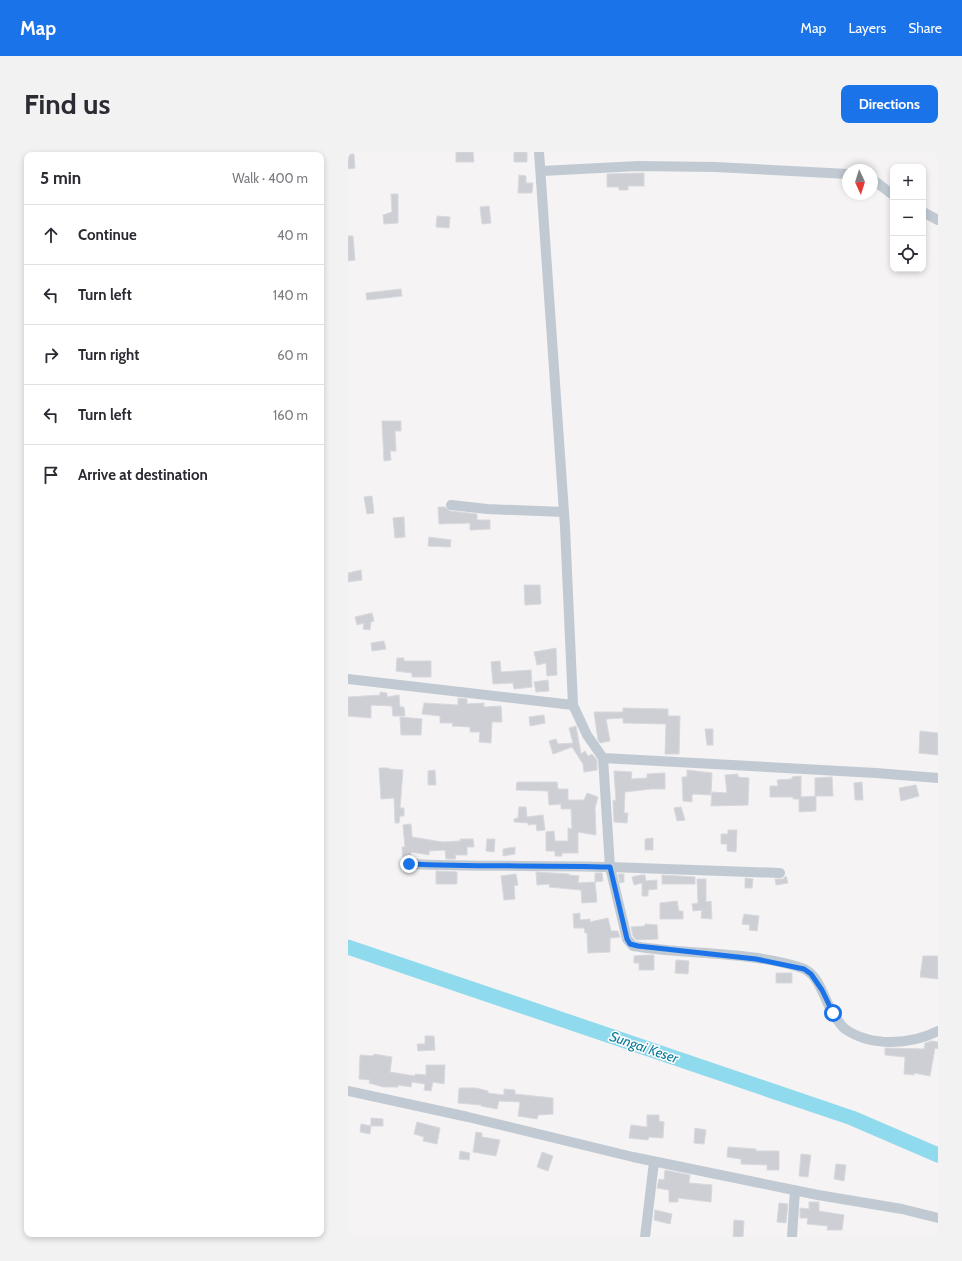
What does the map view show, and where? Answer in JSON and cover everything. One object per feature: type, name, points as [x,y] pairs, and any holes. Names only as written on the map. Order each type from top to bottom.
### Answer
[{"type":"street","points":[[539,152],[542,171],[564,512],[574,705],[587,734],[603,758],[610,867],[627,939],[633,946],[756,959],[804,969],[811,974],[822,990],[833,1013],[844,1028],[857,1035],[882,1042],[905,1042],[921,1038],[938,1031]]},
{"type":"street","points":[[542,171],[638,166],[723,167],[842,174]]},
{"type":"street","points":[[878,184],[890,193]]},
{"type":"street","points":[[926,214],[938,220]]},
{"type":"street","points":[[451,505],[501,510],[564,512]]},
{"type":"street","points":[[348,679],[574,705]]},
{"type":"street","points":[[603,758],[876,773],[938,778]]},
{"type":"street","points":[[409,864],[472,867],[538,865],[780,873]]},
{"type":"street","points":[[348,1091],[468,1117],[654,1162],[795,1190],[902,1209],[938,1218]]},
{"type":"street","points":[[645,1237],[654,1162]]},
{"type":"street","points":[[792,1237],[795,1190]]},
{"type":"building","points":[[456,152],[473,152],[474,162],[456,162]]},
{"type":"building","points":[[514,152],[527,152],[527,162],[514,162]]},
{"type":"building","points":[[348,154],[354,154],[355,168],[348,169]]},
{"type":"building","points":[[644,173],[644,186],[628,186],[628,190],[619,190],[619,187],[607,187],[607,174]]},
{"type":"building","points":[[519,175],[526,176],[526,183],[533,183],[532,193],[518,193]]},
{"type":"building","points":[[391,194],[398,194],[398,223],[384,224],[383,215],[392,212]]},
{"type":"building","points":[[489,206],[491,223],[482,224],[480,207]]},
{"type":"building","points":[[437,216],[450,217],[449,228],[436,227]]},
{"type":"building","points":[[348,236],[353,236],[355,260],[348,261]]},
{"type":"building","points":[[401,289],[402,296],[367,300],[366,293]]},
{"type":"building","points":[[382,421],[401,421],[401,431],[395,431],[396,451],[390,451],[391,460],[384,461]]},
{"type":"building","points":[[372,496],[374,513],[367,514],[364,497]]},
{"type":"building","points":[[438,507],[445,507],[450,511],[477,514],[477,520],[490,520],[490,529],[470,530],[470,523],[439,524]]},
{"type":"building","points":[[404,517],[405,537],[395,538],[393,518]]},
{"type":"building","points":[[429,537],[451,540],[450,547],[428,546]]},
{"type":"building","points":[[361,570],[362,580],[348,582],[348,573]]},
{"type":"building","points":[[524,585],[540,585],[541,604],[525,605]]},
{"type":"building","points":[[372,613],[374,621],[371,622],[370,630],[363,629],[364,623],[357,625],[355,617]]},
{"type":"building","points":[[384,641],[386,649],[372,651],[371,643]]},
{"type":"building","points":[[556,648],[557,675],[547,676],[546,663],[537,665],[534,652]]},
{"type":"building","points":[[397,658],[404,658],[404,661],[431,661],[431,677],[412,677],[412,673],[396,671]]},
{"type":"building","points":[[500,661],[501,672],[531,670],[532,687],[514,689],[513,683],[493,684],[491,662]]},
{"type":"building","points":[[548,680],[549,691],[536,692],[534,682]]},
{"type":"building","points":[[380,692],[387,693],[387,697],[399,695],[400,707],[404,707],[405,716],[393,716],[392,706],[371,705],[371,718],[348,716],[348,697],[380,695]]},
{"type":"building","points":[[458,698],[467,699],[467,704],[484,703],[484,707],[501,706],[502,722],[492,722],[491,743],[479,742],[480,732],[470,732],[470,727],[452,726],[453,723],[440,723],[440,716],[422,714],[424,703],[458,705]]},
{"type":"building","points":[[623,708],[668,709],[668,716],[680,716],[679,754],[665,754],[666,724],[623,723],[623,718],[606,719],[610,741],[600,743],[598,740],[594,712],[623,712]]},
{"type":"building","points":[[544,715],[545,723],[530,726],[529,717]]},
{"type":"building","points":[[400,717],[422,719],[421,735],[401,735]]},
{"type":"building","points":[[576,726],[581,754],[585,751],[588,756],[592,754],[597,760],[597,770],[584,772],[583,764],[572,747],[553,754],[549,741],[556,739],[558,744],[573,743],[569,728]]},
{"type":"building","points":[[705,729],[713,729],[713,745],[707,745]]},
{"type":"building","points":[[920,731],[938,733],[938,755],[919,753]]},
{"type":"building","points":[[379,768],[403,770],[400,808],[404,808],[404,816],[400,816],[399,823],[395,823],[394,798],[381,799]]},
{"type":"building","points":[[435,770],[436,785],[428,785],[428,771]]},
{"type":"building","points":[[687,770],[712,773],[711,795],[694,794],[692,795],[692,802],[683,801],[682,777],[687,777]]},
{"type":"building","points":[[614,771],[632,772],[631,779],[647,778],[647,774],[665,773],[665,789],[625,792],[624,813],[628,813],[627,823],[614,822],[613,800],[616,801]]},
{"type":"building","points":[[738,774],[738,777],[749,778],[748,805],[711,806],[712,792],[727,793],[725,775]]},
{"type":"building","points":[[801,776],[801,797],[816,796],[816,811],[799,812],[799,799],[793,799],[793,797],[770,797],[770,786],[778,786],[777,780],[792,779],[792,777]]},
{"type":"building","points":[[832,777],[833,796],[815,796],[815,778]]},
{"type":"building","points":[[517,782],[557,782],[558,789],[568,789],[568,800],[584,800],[587,793],[598,797],[595,808],[596,835],[578,832],[578,853],[562,853],[562,856],[555,856],[555,851],[546,851],[546,832],[554,831],[555,841],[568,841],[568,828],[572,829],[571,809],[561,809],[561,804],[549,805],[548,791],[516,790]]},
{"type":"building","points":[[862,782],[863,800],[855,800],[854,783]]},
{"type":"building","points":[[916,785],[919,796],[901,801],[899,788]]},
{"type":"building","points":[[519,807],[526,807],[527,817],[543,815],[545,830],[537,831],[536,824],[528,825],[528,823],[514,822],[514,819],[518,818]]},
{"type":"building","points":[[681,807],[685,820],[677,821],[674,808]]},
{"type":"building","points":[[411,824],[412,837],[442,842],[460,841],[460,839],[473,839],[474,847],[467,847],[467,855],[455,855],[456,859],[446,859],[445,850],[429,851],[429,855],[411,852],[411,858],[403,859],[402,847],[405,847],[403,825]]},
{"type":"building","points":[[728,830],[737,830],[736,852],[727,851],[727,844],[721,844],[721,834],[728,834]]},
{"type":"building","points":[[653,838],[653,850],[645,850],[645,839]]},
{"type":"building","points":[[487,839],[495,839],[494,852],[486,851]]},
{"type":"building","points":[[515,847],[515,854],[503,856],[503,849]]},
{"type":"building","points":[[436,871],[457,872],[457,884],[436,884]]},
{"type":"building","points":[[536,872],[579,876],[578,883],[595,882],[597,902],[582,903],[581,890],[549,887],[550,884],[537,885]]},
{"type":"building","points":[[595,873],[602,873],[603,881],[595,882]]},
{"type":"building","points":[[516,874],[518,885],[514,886],[515,899],[504,900],[501,876]]},
{"type":"building","points":[[618,874],[624,874],[624,882],[620,883]]},
{"type":"building","points":[[645,875],[646,881],[657,880],[657,889],[648,890],[648,896],[642,896],[642,883],[634,885],[632,877]]},
{"type":"building","points":[[662,875],[695,877],[695,884],[662,884]]},
{"type":"building","points":[[786,876],[788,883],[776,885],[775,879],[783,879]]},
{"type":"building","points":[[745,878],[753,879],[752,888],[745,888]]},
{"type":"building","points":[[697,879],[706,879],[706,902],[711,901],[712,919],[701,918],[702,910],[693,911],[692,904],[698,903]]},
{"type":"building","points":[[677,901],[679,911],[683,911],[683,919],[660,919],[660,903]]},
{"type":"building","points":[[580,913],[580,920],[590,919],[590,922],[608,918],[611,931],[618,931],[620,937],[610,938],[610,952],[588,953],[587,933],[585,933],[584,928],[574,928],[573,914]]},
{"type":"building","points":[[744,914],[759,916],[757,931],[749,930],[750,925],[742,924]]},
{"type":"building","points":[[645,924],[657,925],[658,939],[636,940],[633,936],[631,927],[645,926]]},
{"type":"building","points":[[654,955],[654,970],[639,970],[639,963],[634,963],[634,956]]},
{"type":"building","points":[[923,956],[938,956],[938,979],[920,977]]},
{"type":"building","points":[[676,960],[689,961],[688,974],[675,973]]},
{"type":"building","points":[[776,973],[792,973],[792,983],[776,983]]},
{"type":"building","points":[[425,1036],[434,1036],[435,1050],[418,1051],[417,1044],[425,1044]]},
{"type":"building","points":[[932,1041],[938,1042],[938,1049],[935,1048],[930,1076],[914,1073],[914,1075],[904,1074],[905,1057],[885,1055],[885,1048],[924,1049],[925,1043]]},
{"type":"building","points":[[374,1054],[392,1057],[390,1072],[415,1076],[415,1074],[426,1075],[426,1065],[445,1065],[444,1084],[433,1082],[431,1091],[424,1090],[425,1084],[412,1082],[411,1087],[398,1085],[398,1087],[383,1087],[369,1083],[370,1080],[359,1079],[360,1055],[373,1056]]},
{"type":"building","points":[[459,1088],[476,1088],[488,1091],[488,1093],[504,1095],[504,1089],[515,1090],[515,1094],[553,1098],[553,1114],[538,1115],[537,1119],[518,1116],[520,1102],[499,1101],[497,1109],[481,1105],[458,1103]]},
{"type":"building","points":[[647,1115],[659,1115],[659,1121],[664,1122],[663,1138],[649,1137],[648,1140],[629,1138],[631,1125],[647,1127]]},
{"type":"building","points":[[371,1118],[383,1119],[383,1126],[371,1126]]},
{"type":"building","points":[[417,1122],[440,1128],[437,1144],[423,1141],[424,1137],[414,1134]]},
{"type":"building","points":[[361,1124],[371,1126],[370,1134],[360,1132]]},
{"type":"building","points":[[695,1128],[706,1130],[704,1144],[694,1143]]},
{"type":"building","points":[[476,1132],[482,1133],[482,1137],[500,1140],[496,1156],[473,1152]]},
{"type":"building","points":[[728,1147],[756,1149],[756,1151],[779,1151],[779,1170],[767,1170],[767,1165],[741,1164],[741,1159],[727,1157]]},
{"type":"building","points":[[460,1151],[470,1153],[469,1160],[459,1159]]},
{"type":"building","points":[[542,1152],[553,1156],[548,1171],[537,1167]]},
{"type":"building","points":[[801,1154],[811,1155],[808,1177],[799,1176]]},
{"type":"building","points":[[836,1164],[846,1165],[844,1181],[834,1179]]},
{"type":"building","points":[[665,1170],[690,1175],[689,1183],[712,1185],[711,1202],[678,1198],[678,1202],[669,1202],[669,1190],[657,1188],[659,1179],[664,1180]]},
{"type":"building","points":[[809,1202],[819,1202],[819,1211],[844,1215],[842,1230],[827,1230],[828,1226],[807,1224],[808,1218],[800,1218],[800,1208],[809,1209]]},
{"type":"building","points":[[779,1203],[788,1204],[786,1223],[777,1222]]},
{"type":"building","points":[[655,1210],[672,1214],[670,1224],[654,1220]]},
{"type":"building","points":[[734,1220],[744,1221],[743,1237],[733,1237]]},
{"type":"waterway","name":"Sungai Keser","points":[[348,947],[852,1118],[938,1155]]},
{"type":"route","points":[[409,864],[472,867],[538,865],[610,867],[627,939],[633,946],[756,959],[794,965],[811,974],[822,990],[833,1013]]}]
